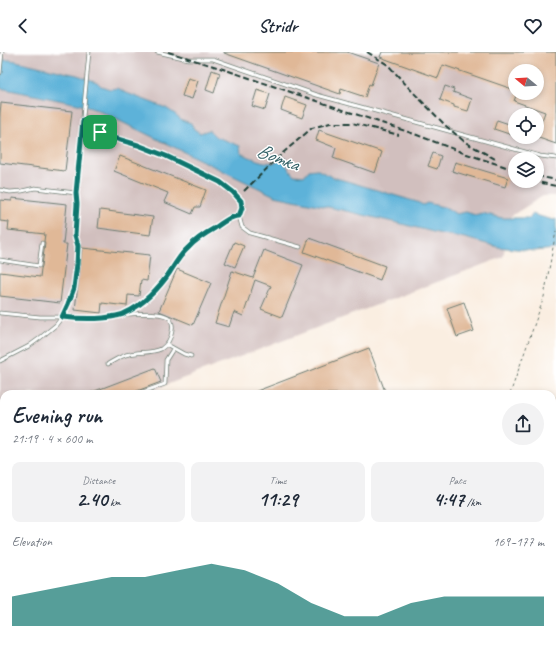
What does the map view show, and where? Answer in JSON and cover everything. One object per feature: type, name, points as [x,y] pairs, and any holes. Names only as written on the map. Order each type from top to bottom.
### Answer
[{"type":"lane","points":[[0,361],[29,346],[56,324],[62,317],[74,288],[78,246],[75,235],[77,204],[76,193],[89,52]]},
{"type":"lane","points":[[157,52],[188,59],[213,59],[317,95],[540,156],[556,158]]},
{"type":"lane","points":[[0,73],[2,53]]},
{"type":"lane","points":[[83,121],[100,132],[166,156],[220,182],[233,192],[241,201],[242,208],[239,216],[242,227],[250,233],[300,247]]},
{"type":"lane","points":[[0,190],[10,192],[34,188],[76,193]]},
{"type":"lane","points":[[125,314],[146,300],[158,288],[188,247],[228,219],[234,216],[239,216]]},
{"type":"lane","points":[[0,260],[39,266],[42,243]]},
{"type":"lane","points":[[0,313],[79,319],[96,319],[125,314],[158,314],[167,317],[171,321],[171,336],[166,344],[160,349],[130,354],[118,358],[108,364]]},
{"type":"lane","points":[[166,344],[173,349],[191,356]]},
{"type":"lane","points":[[148,390],[165,384],[166,360],[173,349]]},
{"type":"path","points":[[511,390],[544,296],[556,231]]},
{"type":"shaded area","points":[[0,52],[556,52],[556,196],[543,196],[511,216],[503,257],[153,390],[0,390]]},
{"type":"water","points":[[0,60],[11,60],[77,75],[97,82],[101,86],[110,89],[118,88],[124,92],[166,108],[182,120],[191,123],[194,129],[200,133],[209,130],[216,137],[240,146],[241,153],[262,162],[276,162],[284,157],[287,160],[285,164],[294,175],[304,176],[309,170],[316,169],[332,177],[423,205],[427,203],[447,208],[456,214],[466,212],[475,215],[482,213],[502,218],[530,218],[532,214],[553,220],[556,219],[556,249],[534,251],[498,247],[461,237],[441,234],[342,210],[275,196],[97,110],[78,104],[0,88]]},
{"type":"building","points":[[224,52],[347,52],[379,63],[371,85],[369,84],[365,97],[341,89],[340,94]]},
{"type":"building","points":[[382,52],[556,52],[556,144],[544,140],[544,108],[534,108],[514,101],[544,100],[544,64],[508,64],[508,88],[443,65],[438,78],[380,57]]},
{"type":"building","points":[[212,70],[220,73],[214,93],[206,90]]},
{"type":"building","points":[[188,78],[198,81],[192,99],[182,96]]},
{"type":"building","points":[[445,86],[454,89],[453,92],[472,99],[468,111],[454,107],[454,105],[440,100]]},
{"type":"building","points":[[257,90],[270,94],[265,110],[252,106]]},
{"type":"building","points":[[285,97],[307,105],[302,118],[281,110]]},
{"type":"building","points":[[1,103],[72,111],[65,171],[0,163]]},
{"type":"building","points":[[497,120],[508,124],[508,134],[494,129]]},
{"type":"building","points":[[319,130],[382,152],[375,173],[333,158],[336,148],[316,140]]},
{"type":"building","points":[[433,153],[441,156],[437,169],[428,166]]},
{"type":"building","points":[[120,156],[206,190],[200,207],[195,207],[192,214],[164,202],[168,193],[114,171]]},
{"type":"building","points":[[455,162],[508,178],[505,187],[452,171]]},
{"type":"building","points":[[12,198],[67,204],[63,244],[67,244],[60,303],[0,296],[0,272],[40,277],[45,243],[45,234],[8,230],[9,222],[0,221],[0,200],[12,201]]},
{"type":"building","points":[[100,210],[153,217],[150,235],[98,228]]},
{"type":"building","points":[[309,238],[385,266],[380,280],[304,252]]},
{"type":"building","points":[[234,242],[244,246],[235,267],[225,263]]},
{"type":"building","points":[[82,248],[150,255],[147,281],[141,280],[139,296],[128,295],[127,306],[102,303],[101,313],[75,310]]},
{"type":"building","points":[[264,250],[303,265],[282,317],[261,309],[271,286],[255,280],[243,316],[234,312],[229,327],[215,323],[232,271],[253,278]]},
{"type":"building","points":[[177,269],[211,283],[193,325],[159,311]]},
{"type":"building","points":[[464,302],[474,331],[457,337],[447,308]]},
{"type":"building","points":[[369,348],[385,390],[259,390]]},
{"type":"building","points":[[155,368],[161,382],[140,390],[97,390]]},
{"type":"railway","points":[[168,52],[220,68],[417,135],[508,168]]},
{"type":"railway","points":[[367,52],[388,65],[446,126],[465,142],[497,160]]},
{"type":"railway","points":[[244,191],[284,152],[312,128],[330,123],[352,123],[399,135]]},
{"type":"railway","points":[[544,177],[556,180]]},
{"type":"railway","points":[[544,184],[556,186]]},
{"type":"route","points":[[83,121],[100,132],[166,156],[220,182],[233,192],[241,201],[242,208],[239,216],[234,216],[228,219],[188,247],[158,288],[146,300],[125,314],[96,319],[62,317],[74,288],[77,264],[78,246],[75,235],[77,204],[76,193],[83,121]]},
{"type":"water label","name":"Вотка","points":[[278,157]]}]
